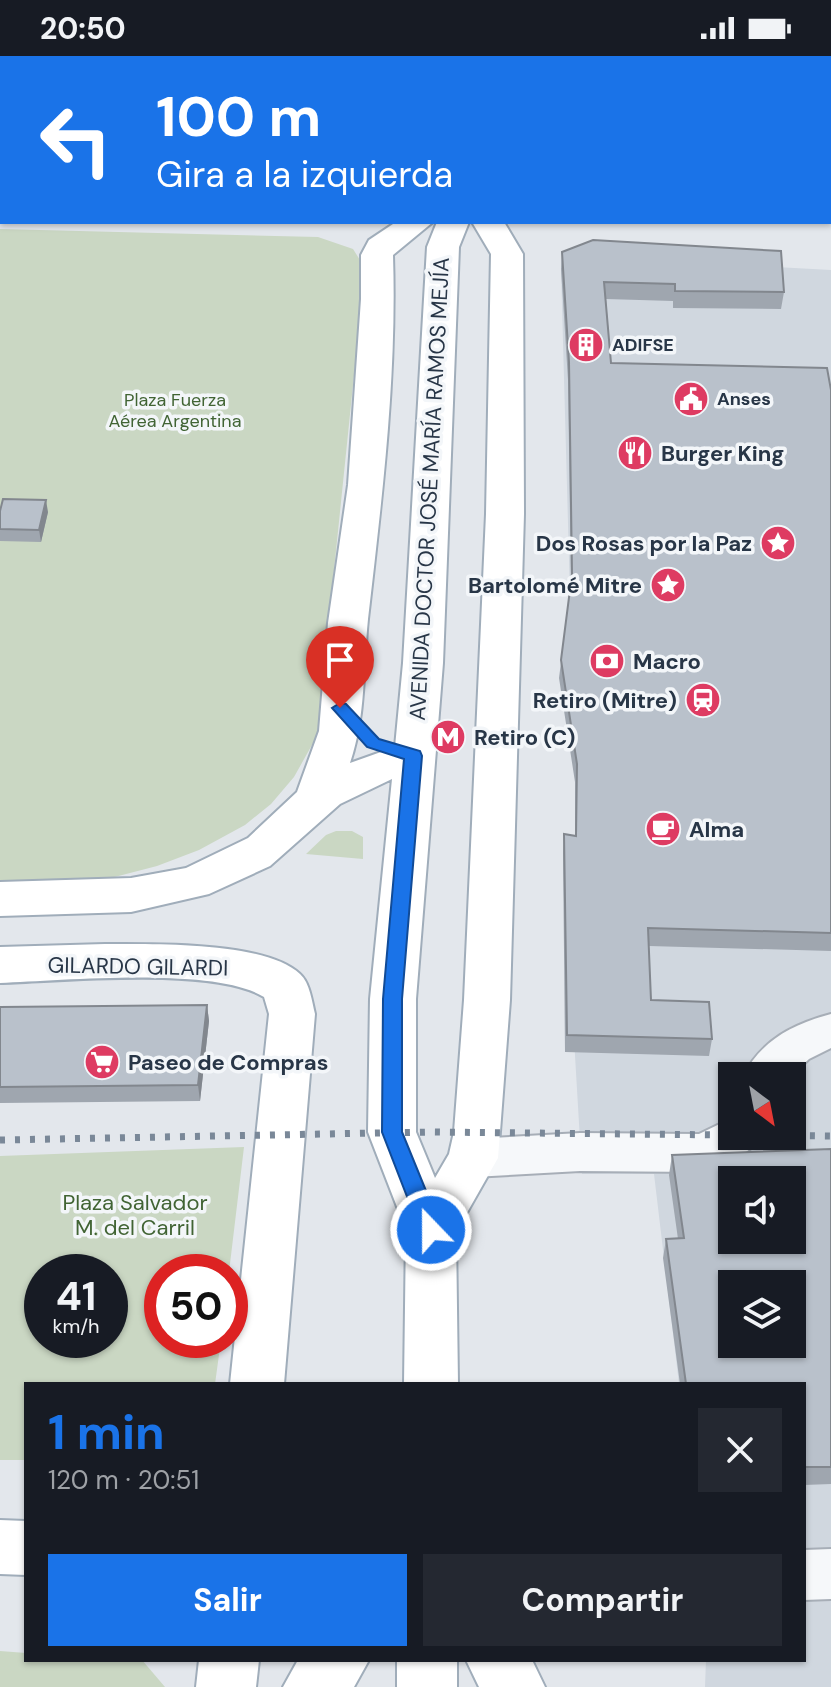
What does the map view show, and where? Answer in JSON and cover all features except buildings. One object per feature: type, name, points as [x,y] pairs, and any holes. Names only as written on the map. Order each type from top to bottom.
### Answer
[{"type":"main road","points":[[315,800],[340,731],[340,708],[366,485],[378,299],[377,255],[380,247],[414,224]]},
{"type":"main road","name":"AVENIDA DOCTOR JOSÉ MARÍA RAMOS MEJÍA","points":[[431,1382],[431,1230],[392,1132],[393,999],[424,650],[443,247],[452,224]]},
{"type":"main road","points":[[431,1230],[473,1158],[487,1000],[505,514],[507,254],[489,224]]},
{"type":"main road","points":[[340,708],[373,743],[413,756]]},
{"type":"main road","points":[[0,899],[158,894],[194,883],[258,853],[315,800],[359,775],[413,756]]},
{"type":"main road","name":"GILARDO GILARDI","points":[[0,965],[223,965],[274,977],[285,987],[292,1014],[257,1382]]},
{"type":"main road","points":[[0,1547],[24,1548]]},
{"type":"main road","points":[[226,1687],[229,1662]]},
{"type":"main road","points":[[313,1687],[337,1662]]},
{"type":"main road","points":[[427,1662],[427,1687]]},
{"type":"main road","points":[[497,1662],[515,1687]]},
{"type":"street","points":[[776,1062],[806,1037],[831,1031]]},
{"type":"street","points":[[473,1158],[559,1152],[699,1153],[718,1148]]},
{"type":"street","points":[[806,1575],[831,1574]]},
{"type":"shaded area","points":[[592,257],[831,270],[831,1687],[705,1687],[706,1662],[806,1662],[806,1382],[679,1382],[654,1174],[582,1174],[563,852],[577,851],[561,269]]},
{"type":"green space","name":"Plaza Fuerza Aérea Argentina","points":[[0,229],[318,237],[353,249],[365,268],[317,736],[294,777],[271,804],[245,825],[199,850],[157,866],[103,880],[0,885]]},
{"type":"green space","points":[[336,831],[352,831],[363,837],[363,859],[306,854],[326,835]]},
{"type":"green space","name":"Plaza Salvador M. del Carril","points":[[244,1147],[231,1254],[144,1254],[144,1358],[219,1358],[215,1382],[24,1382],[24,1460],[0,1460],[0,1156]]},
{"type":"green space","points":[[0,1651],[24,1653],[24,1662],[144,1662],[165,1687],[0,1687]]},
{"type":"railway","points":[[0,1140],[432,1132],[831,1136]]},
{"type":"place","name":"ADIFSE","points":[[586,345]]},
{"type":"place","name":"Anses","points":[[691,399]]},
{"type":"place","name":"Burger King","points":[[635,453]]},
{"type":"place","name":"Dos Rosas por la Paz","points":[[778,543]]},
{"type":"place","name":"Bartolomé Mitre","points":[[668,585]]},
{"type":"place","name":"Macro","points":[[607,661]]},
{"type":"place","name":"Retiro (Mitre)","points":[[703,700]]},
{"type":"place","name":"Retiro (C)","points":[[448,737]]},
{"type":"place","name":"Alma","points":[[663,829]]},
{"type":"place","name":"Paseo de Compras","points":[[102,1062]]},
{"type":"route","points":[[340,708],[356,729],[373,743],[413,756],[393,999],[392,1132],[431,1230]]}]
